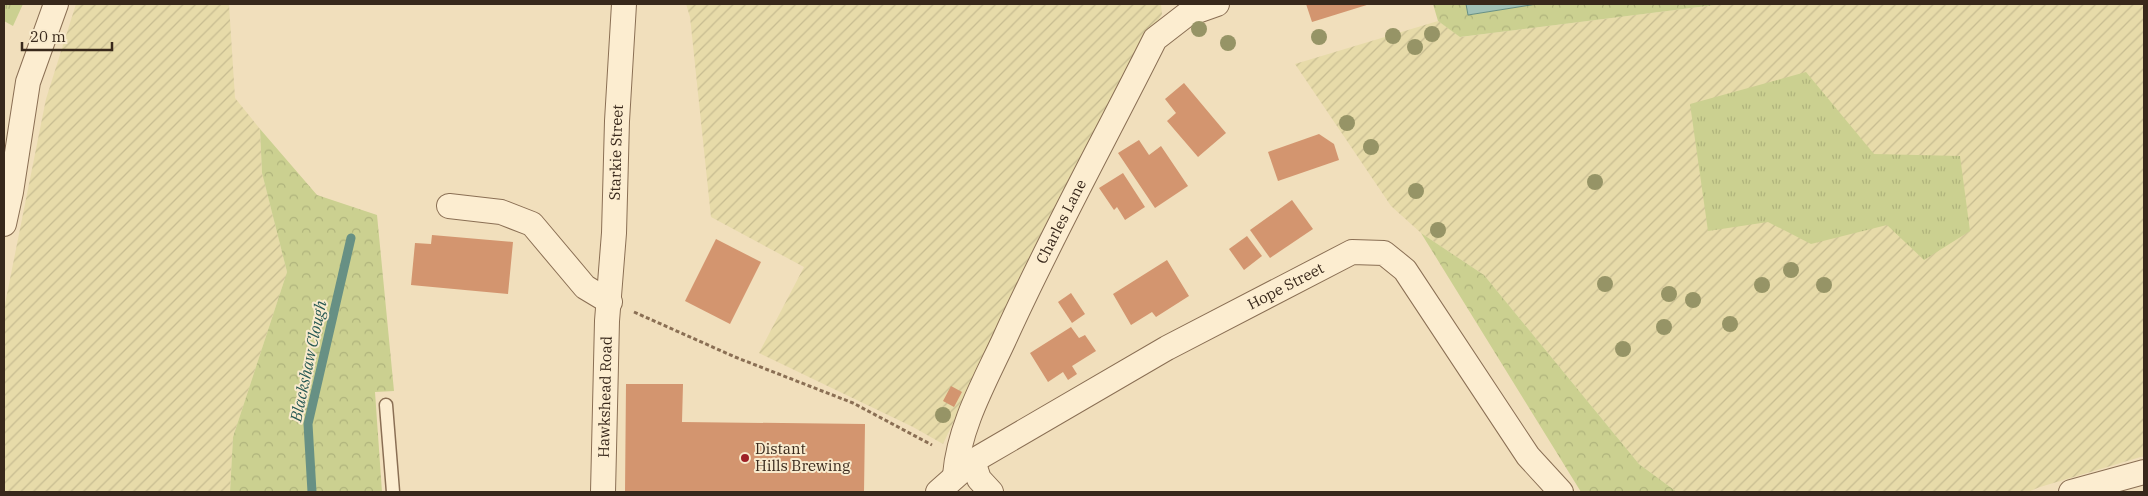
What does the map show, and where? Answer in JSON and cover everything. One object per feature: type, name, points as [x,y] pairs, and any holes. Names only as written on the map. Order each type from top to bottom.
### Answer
[{"type":"street","points":[[4,224],[11,192],[28,82],[56,4]]},
{"type":"street","name":"Starkie Street","points":[[610,302],[617,121],[624,4]]},
{"type":"street","name":"Charles Lane","points":[[962,465],[973,407],[1031,280],[1155,39],[1186,15],[1217,4]]},
{"type":"street","points":[[449,206],[501,212],[532,224],[585,286],[610,302]]},
{"type":"street","name":"Hope Street","points":[[938,492],[962,465],[1167,348],[1352,252],[1384,253],[1405,270],[1528,456],[1559,492]]},
{"type":"street","name":"Hawkshead Road","points":[[603,492],[607,321],[610,302]]},
{"type":"street","points":[[962,465],[991,492]]},
{"type":"street","points":[[2071,492],[2144,472]]},
{"type":"lane","points":[[386,405],[393,492]]},
{"type":"path","points":[[610,302],[853,404],[962,465]]},
{"type":"shaded area","points":[[76,4],[229,4],[235,98],[260,129],[262,173],[287,272],[233,437],[230,492],[4,492],[4,309],[46,99]]},
{"type":"shaded area","points":[[686,4],[1161,4],[1162,14],[1063,193],[943,444],[913,427],[759,353],[804,267],[711,217],[690,17]]},
{"type":"shaded area","points":[[1723,4],[2144,4],[2144,456],[2028,492],[1677,492],[1639,464],[1484,275],[1421,233],[1391,206],[1295,64],[1438,21],[1461,37]]},
{"type":"green space","points":[[4,4],[23,4],[13,26],[4,21]]},
{"type":"green space","points":[[1433,4],[1466,4],[1468,15],[1537,4],[1723,4],[1460,37],[1438,21]]},
{"type":"green space","points":[[1806,72],[1874,154],[1960,156],[1970,231],[1924,260],[1887,225],[1811,244],[1768,222],[1708,231],[1690,104]]},
{"type":"green space","points":[[260,129],[317,195],[377,215],[394,391],[375,392],[382,492],[230,492],[233,437],[287,272],[262,173]]},
{"type":"green space","points":[[1421,233],[1484,275],[1639,464],[1677,492],[1581,492]]},
{"type":"water","points":[[1466,4],[1537,4],[1468,15]]},
{"type":"building","points":[[1306,4],[1370,4],[1312,22]]},
{"type":"building","points":[[1184,83],[1226,133],[1198,157],[1167,121],[1176,113],[1165,99]]},
{"type":"building","points":[[1319,134],[1334,144],[1339,160],[1278,181],[1268,152]]},
{"type":"building","points":[[1139,140],[1149,155],[1161,146],[1188,186],[1155,208],[1118,153]]},
{"type":"building","points":[[1123,173],[1145,207],[1125,220],[1117,207],[1114,210],[1099,188]]},
{"type":"building","points":[[1292,200],[1313,229],[1270,258],[1250,230]]},
{"type":"building","points":[[432,235],[513,242],[508,294],[411,285],[415,243],[431,244]]},
{"type":"building","points":[[1247,236],[1262,256],[1244,270],[1229,249]]},
{"type":"building","points":[[716,239],[761,262],[730,324],[685,301]]},
{"type":"building","points":[[1167,260],[1189,296],[1156,317],[1152,312],[1131,325],[1113,294]]},
{"type":"building","points":[[1071,293],[1085,314],[1072,323],[1058,302]]},
{"type":"building","points":[[1071,327],[1079,338],[1085,335],[1096,351],[1072,366],[1077,374],[1068,380],[1063,372],[1048,382],[1030,353]]},
{"type":"building","name":"Distant Hills Brewing","points":[[626,384],[683,384],[682,422],[865,424],[864,492],[625,492]]},
{"type":"building","points":[[951,386],[962,392],[954,407],[943,401]]},
{"type":"waterway","name":"Blackshaw Clough","points":[[312,492],[308,424],[351,238]]},
{"type":"place","name":"Distant Hills Brewing","points":[[745,458]]}]
